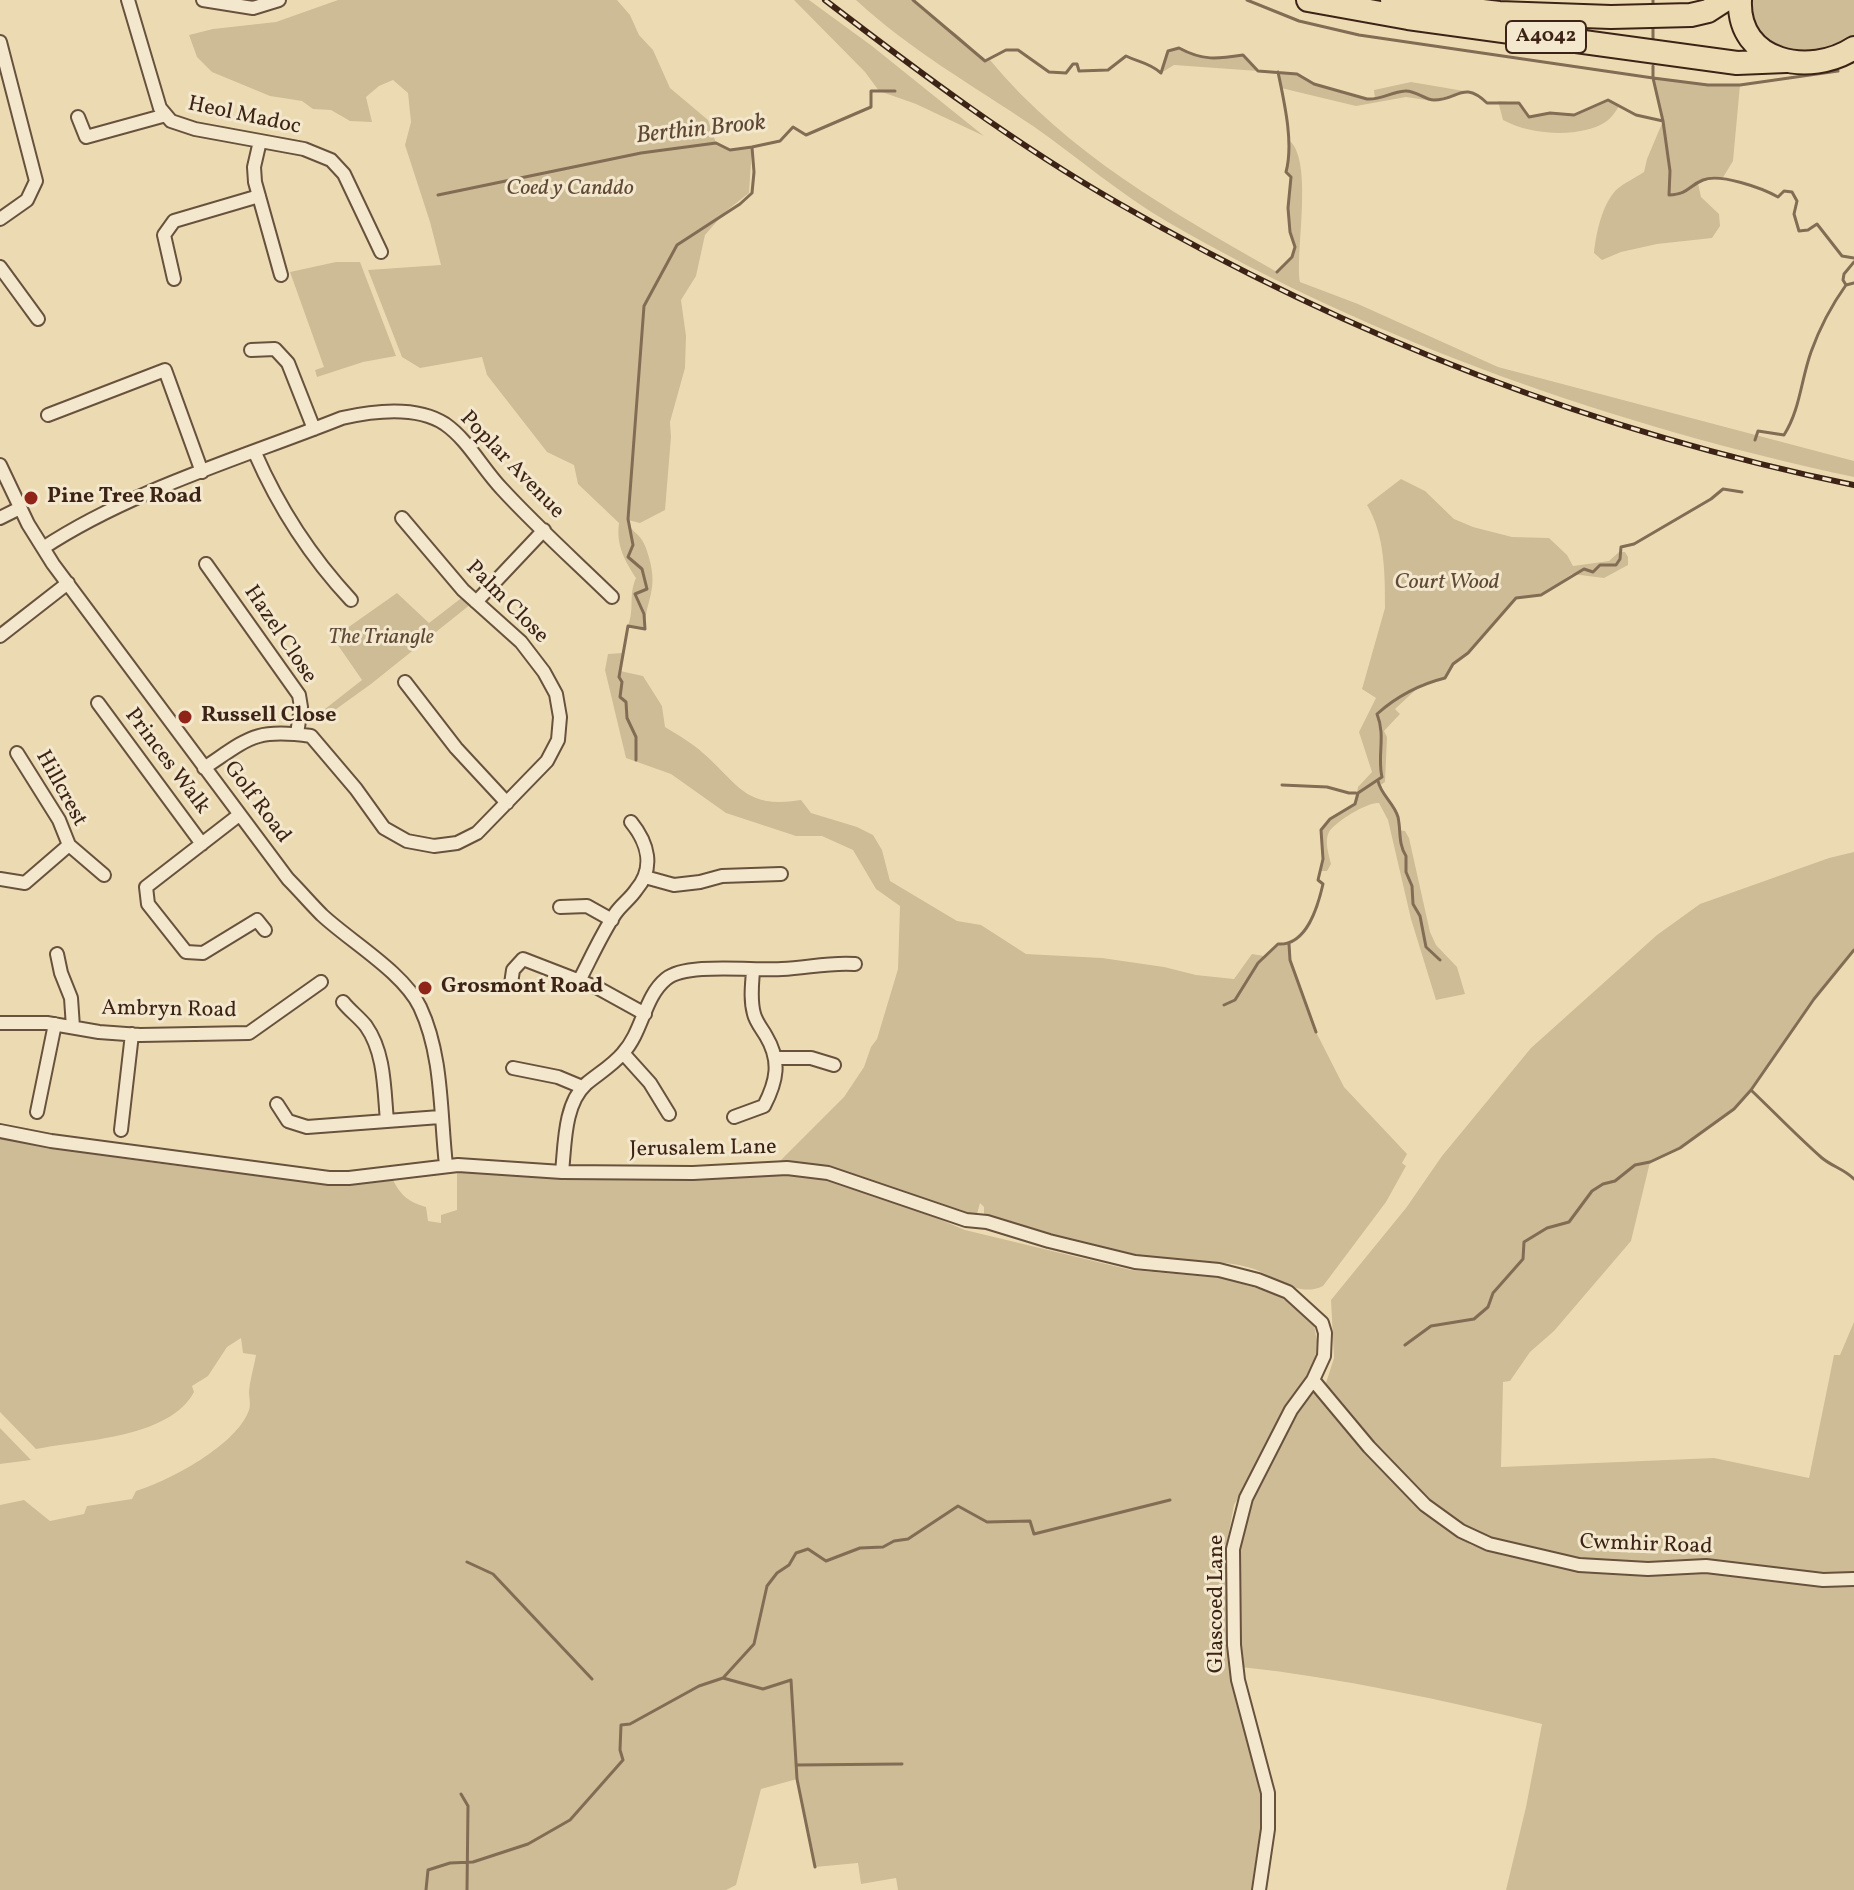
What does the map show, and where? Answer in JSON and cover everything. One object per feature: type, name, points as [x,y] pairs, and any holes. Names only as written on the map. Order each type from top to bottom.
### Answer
[{"type":"highway","name":"A4042","points":[[1308,0],[1424,21],[1737,63],[1786,61]]},
{"type":"highway","name":"A4042","points":[[1392,0],[1499,13],[1611,17],[1691,15],[1708,11],[1725,0]]},
{"type":"highway","points":[[1740,0],[1741,18],[1748,36],[1760,49],[1786,61],[1848,54]]},
{"type":"street","points":[[203,0],[253,8],[279,0]]},
{"type":"street","name":"Heol Madoc","points":[[133,2],[160,108],[171,121],[195,129],[304,149],[331,160],[344,174],[381,252]]},
{"type":"street","points":[[0,42],[36,181],[27,200],[0,219]]},
{"type":"street","points":[[0,96],[15,100]]},
{"type":"street","points":[[78,117],[86,137],[166,115]]},
{"type":"street","points":[[260,141],[254,167],[281,275]]},
{"type":"street","points":[[174,279],[164,235],[174,221],[259,196]]},
{"type":"street","points":[[0,267],[38,319]]},
{"type":"street","points":[[43,548],[83,523],[314,429],[288,363],[275,349],[251,350]]},
{"type":"street","points":[[48,415],[165,370],[202,472]]},
{"type":"street","name":"Poplar Avenue","points":[[314,429],[370,412],[415,413],[443,422],[501,488],[612,597]]},
{"type":"street","points":[[255,453],[273,495],[297,534],[351,600]]},
{"type":"street","name":"Golf Road","points":[[0,465],[43,548],[288,879],[322,915],[400,981],[420,1005],[432,1041],[439,1081],[446,1165]]},
{"type":"street","points":[[0,518],[20,508]]},
{"type":"street","name":"Palm Close","points":[[297,734],[311,736],[384,828],[407,841],[434,846],[457,843],[477,833],[547,761],[558,740],[560,717],[556,694],[544,672],[521,642],[476,602],[402,518]]},
{"type":"street","points":[[476,602],[544,530]]},
{"type":"street","name":"Hazel Close","points":[[206,564],[299,695],[301,707],[297,734]]},
{"type":"street","points":[[0,636],[68,583]]},
{"type":"street","points":[[405,682],[456,748],[507,803]]},
{"type":"street","name":"Princes Walk","points":[[98,703],[202,844]]},
{"type":"street","points":[[204,768],[244,741],[265,733],[297,734]]},
{"type":"street","name":"Hillcrest","points":[[17,753],[59,820],[69,845],[104,875]]},
{"type":"street","points":[[239,815],[146,887],[148,904],[186,952],[203,953],[257,920],[265,930]]},
{"type":"street","points":[[579,981],[612,920],[645,877],[649,863],[646,848],[631,822]]},
{"type":"street","name":"Hillcrest","points":[[0,879],[25,883],[69,845]]},
{"type":"street","points":[[645,877],[674,885],[722,876],[781,874]]},
{"type":"street","points":[[560,907],[587,906],[612,920]]},
{"type":"street","points":[[57,954],[71,998],[73,1027]]},
{"type":"street","points":[[511,984],[513,970],[523,959],[579,981],[645,1014]]},
{"type":"street","points":[[562,1172],[568,1123],[582,1087],[623,1053],[636,1036],[652,996],[668,977],[688,971],[721,968],[753,971],[793,969],[832,962],[855,964]]},
{"type":"street","points":[[734,1117],[764,1106],[774,1087],[778,1065],[768,1039],[754,1018],[751,997],[753,971]]},
{"type":"street","name":"Ambryn Road","points":[[0,1023],[55,1024],[132,1034],[249,1033],[321,982]]},
{"type":"street","points":[[343,1002],[365,1025],[375,1043],[383,1071],[387,1121]]},
{"type":"street","points":[[37,1112],[55,1024]]},
{"type":"street","points":[[121,1130],[132,1034]]},
{"type":"street","points":[[623,1053],[650,1083],[669,1114]]},
{"type":"street","points":[[775,1058],[811,1058],[834,1065]]},
{"type":"street","points":[[513,1068],[558,1077],[582,1087]]},
{"type":"street","points":[[277,1104],[288,1121],[307,1127],[440,1117]]},
{"type":"street","name":"Jerusalem Lane","points":[[0,1131],[80,1145],[329,1178],[387,1174],[446,1165],[562,1172],[693,1173],[787,1168],[828,1173],[966,1220],[987,1222],[1135,1262],[1219,1270],[1288,1292],[1322,1323],[1325,1333],[1324,1356],[1313,1380]]},
{"type":"street","name":"Cwmhir Road","points":[[1313,1380],[1369,1447],[1425,1505],[1461,1531],[1489,1544],[1579,1565],[1648,1569],[1706,1566],[1823,1580],[1854,1579]]},
{"type":"street","name":"Glascoed Lane","points":[[1259,1890],[1268,1829],[1268,1793],[1238,1680],[1234,1645],[1233,1549],[1246,1498],[1291,1410],[1313,1380]]},
{"type":"green space","name":"Coed y Canddo","points":[[338,0],[617,0],[630,15],[639,35],[653,50],[670,88],[708,120],[716,143],[730,150],[752,147],[749,193],[725,212],[705,235],[696,276],[681,300],[686,336],[685,368],[670,422],[665,510],[640,523],[628,520],[644,543],[653,580],[645,629],[628,626],[636,578],[622,552],[619,523],[578,484],[574,465],[547,452],[487,375],[482,357],[420,368],[402,357],[368,270],[441,265],[405,145],[411,122],[408,93],[393,80],[379,86],[366,97],[372,122],[350,121],[331,110],[313,109],[302,101],[270,96],[212,72],[197,57],[189,35],[276,22]]},
{"type":"green space","points":[[794,0],[809,0],[984,136],[916,104],[879,91],[865,72]]},
{"type":"green space","points":[[856,0],[913,0],[985,61],[990,60],[1020,94],[1087,153],[1199,227],[1277,272],[1292,257],[1295,247],[1288,208],[1291,177],[1286,172],[1290,157],[1289,140],[1301,167],[1300,282],[1358,304],[1498,367],[1854,461],[1854,477],[1765,457],[1588,406],[1500,376],[1328,305],[1166,221],[1033,126],[920,51]]},
{"type":"green space","points":[[1747,0],[1854,0],[1854,38],[1811,52],[1782,51],[1757,37]]},
{"type":"green space","points":[[1179,48],[1210,58],[1243,55],[1258,71],[1174,65],[1161,73],[1168,51]]},
{"type":"green space","points":[[1278,72],[1297,74],[1314,85],[1367,99],[1375,99],[1374,90],[1411,82],[1464,91],[1432,101],[1406,97],[1356,106],[1281,88]]},
{"type":"green space","points":[[1653,78],[1708,85],[1740,85],[1733,161],[1722,179],[1716,177],[1698,183],[1701,197],[1719,214],[1720,226],[1712,238],[1657,244],[1602,260],[1594,253],[1603,211],[1616,190],[1644,172],[1663,121]]},
{"type":"green space","points":[[1608,100],[1619,106],[1607,121],[1584,131],[1570,133],[1541,132],[1514,125],[1503,120],[1498,101],[1519,103],[1529,117],[1550,113],[1574,115]]},
{"type":"green space","points":[[336,262],[360,262],[396,356],[363,362],[317,377],[315,370],[324,367],[290,272]]},
{"type":"green space","name":"Court Wood","points":[[1401,479],[1425,491],[1454,519],[1473,527],[1512,537],[1549,538],[1567,555],[1573,566],[1609,561],[1619,552],[1625,552],[1628,557],[1628,565],[1604,578],[1572,574],[1541,595],[1516,599],[1468,653],[1453,664],[1445,678],[1422,684],[1395,709],[1400,714],[1384,731],[1387,737],[1385,782],[1379,786],[1397,815],[1399,830],[1405,831],[1409,838],[1430,932],[1436,945],[1457,967],[1465,994],[1436,1000],[1411,919],[1388,820],[1379,803],[1359,809],[1332,828],[1327,840],[1331,864],[1327,871],[1320,871],[1323,859],[1321,830],[1330,819],[1355,804],[1358,787],[1372,772],[1359,732],[1376,698],[1362,689],[1385,608],[1385,582],[1381,542],[1367,505]]},
{"type":"green space","name":"The Triangle","points":[[397,593],[429,623],[464,596],[471,604],[328,715],[325,709],[362,680],[333,638]]},
{"type":"green space","points":[[623,653],[620,671],[643,676],[662,706],[665,727],[699,749],[744,792],[767,801],[801,800],[811,813],[873,835],[882,850],[890,881],[957,921],[981,925],[1026,954],[1102,958],[1234,979],[1252,954],[1264,956],[1278,944],[1289,944],[1290,960],[1316,1032],[1344,1087],[1407,1154],[1402,1163],[1406,1166],[1386,1202],[1323,1286],[1305,1290],[1296,1288],[1240,1265],[1152,1259],[1099,1251],[984,1217],[984,1207],[980,1203],[976,1218],[854,1174],[813,1164],[780,1161],[844,1097],[864,1067],[877,1039],[898,969],[900,906],[876,889],[853,850],[822,836],[796,836],[726,813],[671,774],[626,758],[605,670],[608,654]]},
{"type":"green space","points":[[1854,852],[1854,950],[1814,999],[1751,1090],[1734,1109],[1680,1148],[1650,1162],[1631,1241],[1554,1331],[1530,1352],[1510,1381],[1503,1382],[1501,1467],[1714,1458],[1809,1478],[1834,1355],[1840,1355],[1854,1322],[1854,1575],[1832,1577],[1596,1562],[1487,1538],[1446,1518],[1392,1467],[1327,1390],[1326,1383],[1334,1358],[1331,1300],[1406,1208],[1442,1156],[1531,1048],[1657,935],[1700,904]]},
{"type":"green space","points":[[0,1138],[146,1162],[295,1181],[352,1184],[393,1180],[406,1198],[426,1207],[428,1221],[441,1223],[441,1215],[457,1210],[457,1172],[689,1179],[734,1178],[771,1172],[829,1181],[884,1196],[965,1230],[1131,1270],[1221,1278],[1270,1292],[1302,1309],[1314,1325],[1317,1341],[1315,1364],[1284,1412],[1234,1505],[1227,1542],[1231,1674],[1236,1700],[1255,1755],[1260,1790],[1262,1820],[1251,1890],[898,1890],[896,1878],[861,1884],[858,1863],[815,1867],[797,1779],[761,1789],[736,1885],[726,1890],[0,1890],[0,1505],[24,1500],[50,1521],[84,1514],[87,1506],[132,1499],[136,1491],[183,1470],[217,1448],[242,1423],[250,1408],[256,1355],[243,1353],[241,1338],[227,1347],[208,1376],[192,1386],[194,1392],[182,1407],[146,1428],[36,1449],[0,1412]]},
{"type":"green space","points":[[1314,1391],[1353,1436],[1439,1521],[1471,1545],[1502,1555],[1636,1576],[1709,1570],[1825,1586],[1854,1583],[1854,1890],[1506,1890],[1542,1724],[1392,1691],[1241,1667],[1238,1554],[1246,1510],[1299,1406],[1308,1393]]},
{"type":"green space","points":[[0,1428],[31,1460],[0,1464]]},
{"type":"waterway","name":"Berthin Brook","points":[[913,0],[985,61],[1006,50],[1018,50],[1049,72],[1066,73],[1073,64],[1077,64],[1079,71],[1108,70],[1126,56],[1161,73],[1168,51],[1179,48],[1210,58],[1243,55],[1258,71],[1297,74],[1314,84],[1367,99],[1405,91],[1434,100],[1466,92],[1479,96],[1487,103],[1519,103],[1529,117],[1550,113],[1574,115],[1608,100],[1636,115],[1663,121],[1670,171],[1669,195],[1681,193],[1710,178],[1741,182],[1778,197],[1784,191],[1792,192],[1797,201],[1794,214],[1799,231],[1817,224],[1842,256],[1854,258]]},
{"type":"waterway","points":[[1247,0],[1299,21],[1359,35],[1708,85],[1740,85],[1838,71]]},
{"type":"waterway","points":[[1653,0],[1653,5]]},
{"type":"waterway","points":[[1653,28],[1653,43]]},
{"type":"waterway","points":[[1653,66],[1663,121]]},
{"type":"waterway","points":[[1277,272],[1292,257],[1295,247],[1288,208],[1291,177],[1286,172],[1289,135],[1278,72]]},
{"type":"waterway","name":"Berthin Brook","points":[[438,195],[641,153],[716,143],[730,150],[780,141],[793,127],[806,135],[871,107],[871,91],[895,91]]},
{"type":"waterway","points":[[636,760],[636,737],[627,718],[626,702],[620,697],[622,682],[619,677],[628,626],[645,629],[644,614],[635,594],[647,589],[642,569],[628,557],[633,545],[628,519],[644,306],[677,245],[752,193],[752,147]]},
{"type":"waterway","name":"Berthin Brook","points":[[1854,262],[1843,280],[1846,285],[1854,283]]},
{"type":"waterway","points":[[1755,440],[1758,431],[1784,435],[1794,415],[1814,343],[1846,285]]},
{"type":"waterway","points":[[1224,1005],[1235,1000],[1258,963],[1278,944],[1297,939],[1310,923],[1323,884],[1318,880],[1323,859],[1321,830],[1330,819],[1355,804],[1358,793],[1382,777],[1381,730],[1377,714],[1409,692],[1445,678],[1453,664],[1468,653],[1516,598],[1541,595],[1584,569],[1593,572],[1600,565],[1616,565],[1621,547],[1634,544],[1723,489],[1742,492]]},
{"type":"waterway","points":[[1378,781],[1398,817],[1406,872],[1426,947],[1440,960]]},
{"type":"waterway","points":[[1282,785],[1327,787],[1356,793]]},
{"type":"waterway","points":[[1289,944],[1290,960],[1316,1032]]},
{"type":"waterway","points":[[1405,1345],[1431,1326],[1474,1319],[1488,1307],[1493,1293],[1523,1259],[1524,1242],[1547,1228],[1569,1222],[1592,1191],[1615,1181],[1635,1165],[1650,1162],[1680,1148],[1734,1109],[1751,1090],[1814,999],[1854,950]]},
{"type":"waterway","points":[[1752,1091],[1822,1158],[1854,1179]]},
{"type":"waterway","points":[[426,1890],[428,1870],[450,1863],[473,1862],[528,1844],[570,1820],[623,1760],[620,1750],[621,1725],[630,1724],[699,1686],[723,1678],[754,1644],[767,1586],[777,1573],[789,1565],[796,1553],[808,1549],[826,1561],[860,1548],[883,1547],[908,1539],[958,1506],[987,1522],[1030,1521],[1034,1534],[1170,1500]]},
{"type":"waterway","points":[[467,1562],[493,1574],[592,1679]]},
{"type":"waterway","points":[[723,1678],[763,1689],[791,1680],[797,1779],[815,1867]]},
{"type":"waterway","points":[[796,1765],[902,1764]]},
{"type":"waterway","points":[[461,1794],[468,1806],[467,1890]]},
{"type":"railway","points":[[825,0],[1042,157],[1205,251],[1293,295],[1475,374],[1568,407],[1757,463],[1854,485]]},
{"type":"place","name":"Pine Tree Road","points":[[31,498]]},
{"type":"place","name":"Russell Close","points":[[185,717]]},
{"type":"place","name":"Grosmont Road","points":[[425,988]]}]
